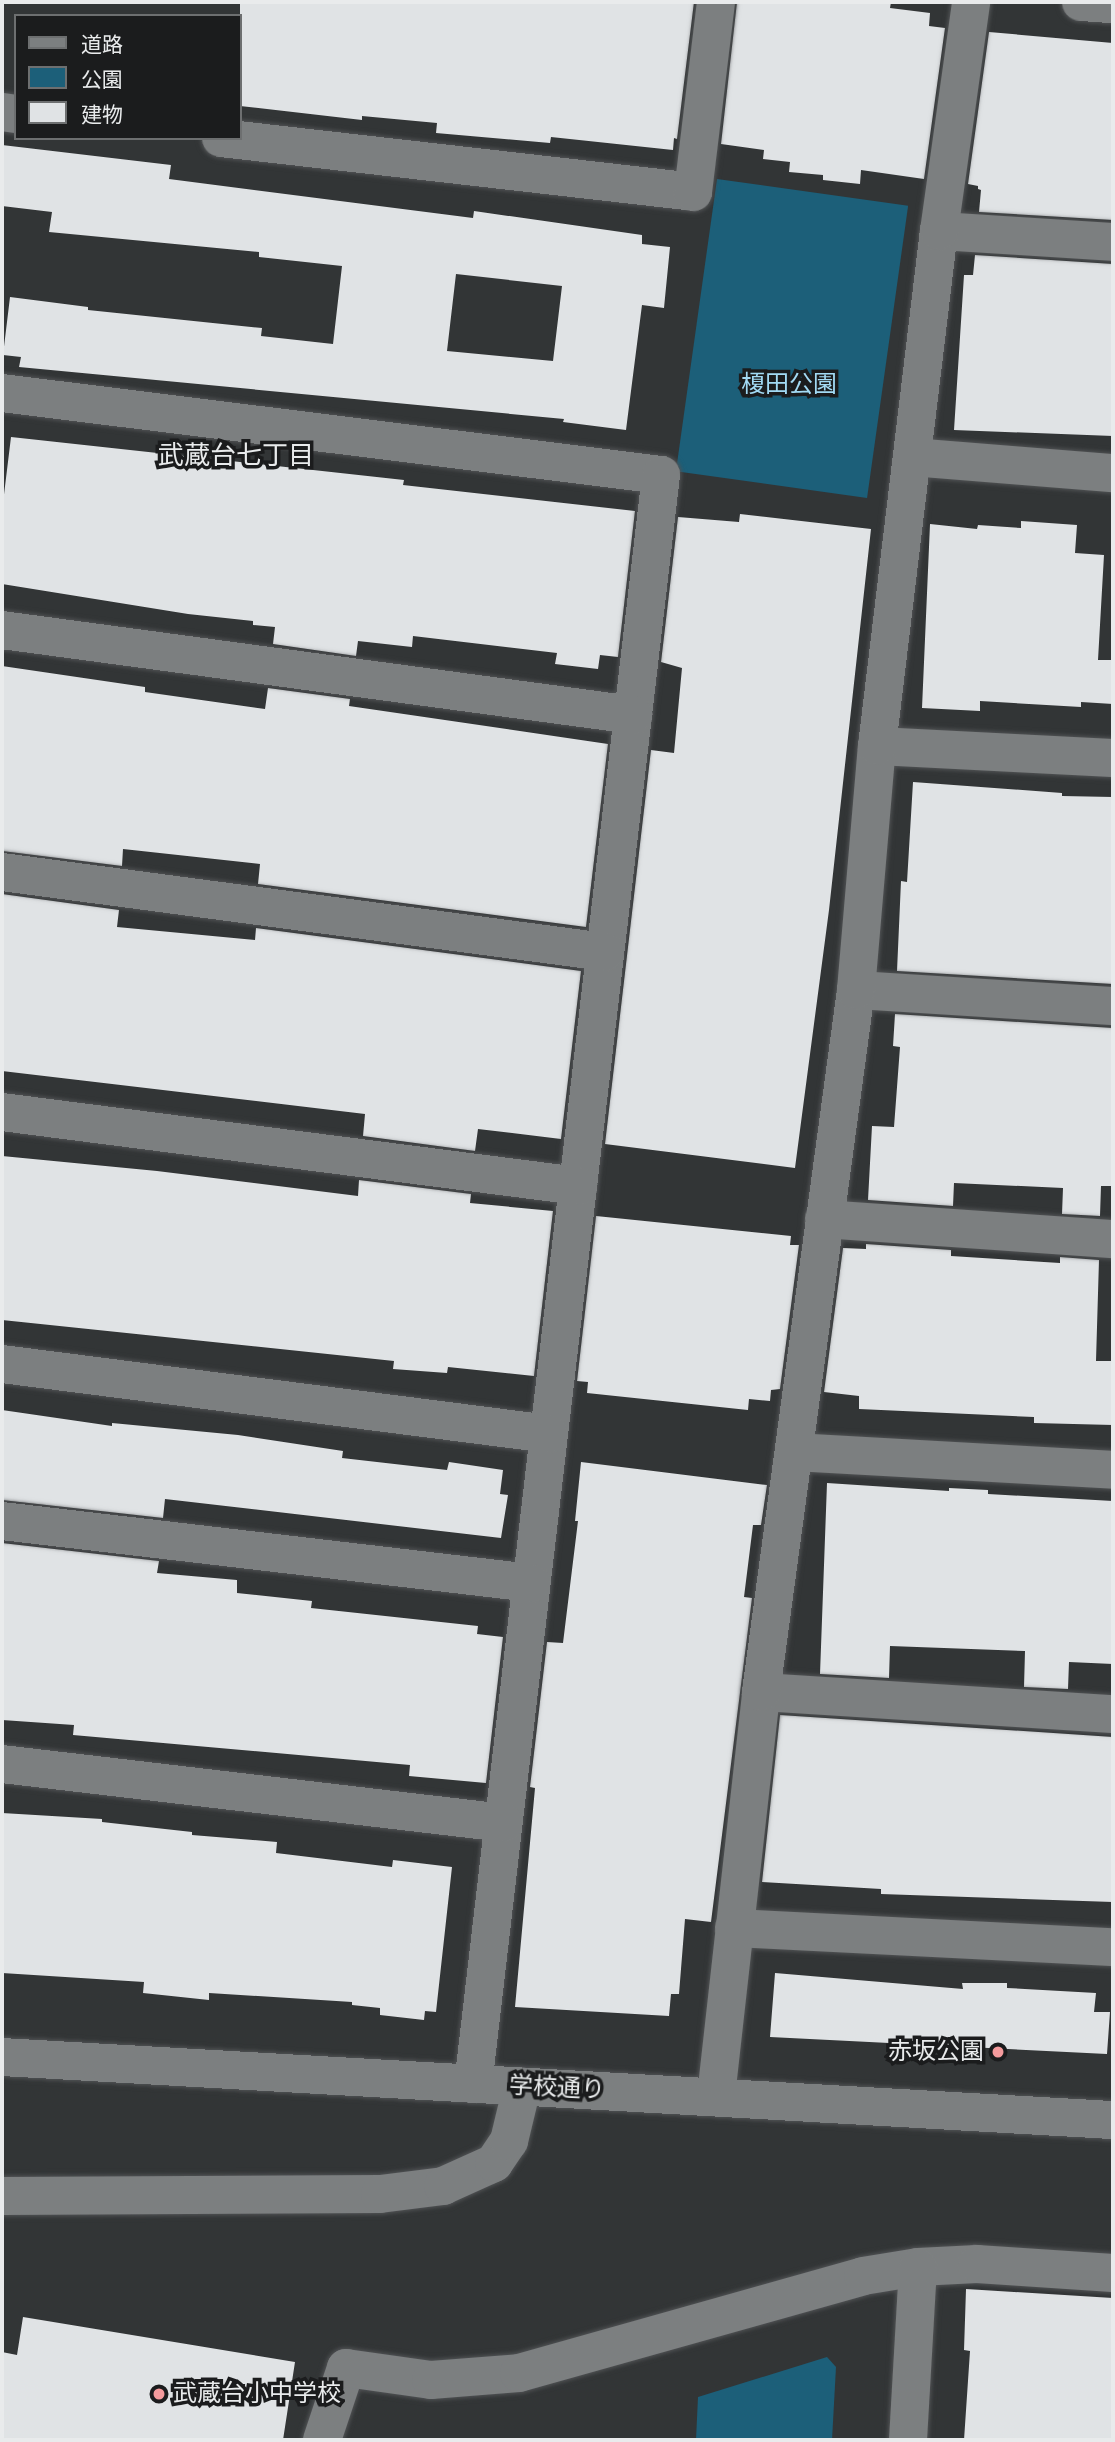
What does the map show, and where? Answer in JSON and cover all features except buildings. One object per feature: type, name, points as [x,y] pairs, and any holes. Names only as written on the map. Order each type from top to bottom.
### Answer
[{"type":"street","points":[[238,140],[693,192],[716,2]]},
{"type":"street","points":[[716,2096],[761,1692],[856,990],[877,746],[939,231],[971,2]]},
{"type":"street","points":[[1082,2],[1113,4]]},
{"type":"street","points":[[939,231],[1113,242]]},
{"type":"street","points":[[2,393],[661,475],[473,2084]]},
{"type":"street","points":[[912,457],[1113,473]]},
{"type":"street","points":[[2,630],[633,715]]},
{"type":"street","points":[[877,746],[1113,758]]},
{"type":"street","points":[[2,872],[605,952]]},
{"type":"street","points":[[856,990],[1113,1006]]},
{"type":"street","points":[[2,1112],[578,1186]]},
{"type":"street","points":[[824,1219],[1113,1239]]},
{"type":"street","points":[[2,1364],[549,1434]]},
{"type":"street","points":[[795,1452],[1113,1470]]},
{"type":"street","points":[[2,1521],[531,1583]]},
{"type":"street","points":[[761,1692],[1113,1714]]},
{"type":"street","points":[[2,1764],[503,1824]]},
{"type":"street","points":[[734,1928],[1113,1947]]},
{"type":"street","name":"学校通り","points":[[2,2057],[1113,2120]]},
{"type":"street","points":[[2,2196],[380,2194],[443,2186],[494,2163],[509,2141],[522,2087]]},
{"type":"street","points":[[322,2440],[346,2368],[431,2380],[519,2373],[863,2276],[918,2267],[977,2264],[1113,2273]]},
{"type":"street","points":[[908,2440],[918,2267]]},
{"type":"green space","name":"榎田公園","points":[[717,179],[908,206],[867,498],[676,471]]},
{"type":"green space","points":[[827,2357],[836,2367],[832,2440],[696,2440],[698,2397]]},
{"type":"place","name":"赤坂公園","points":[[998,2052]]},
{"type":"place","name":"武蔵台小中学校","points":[[159,2394]]},
{"type":"district","name":"武蔵台七丁目","points":[[236,456]]}]
